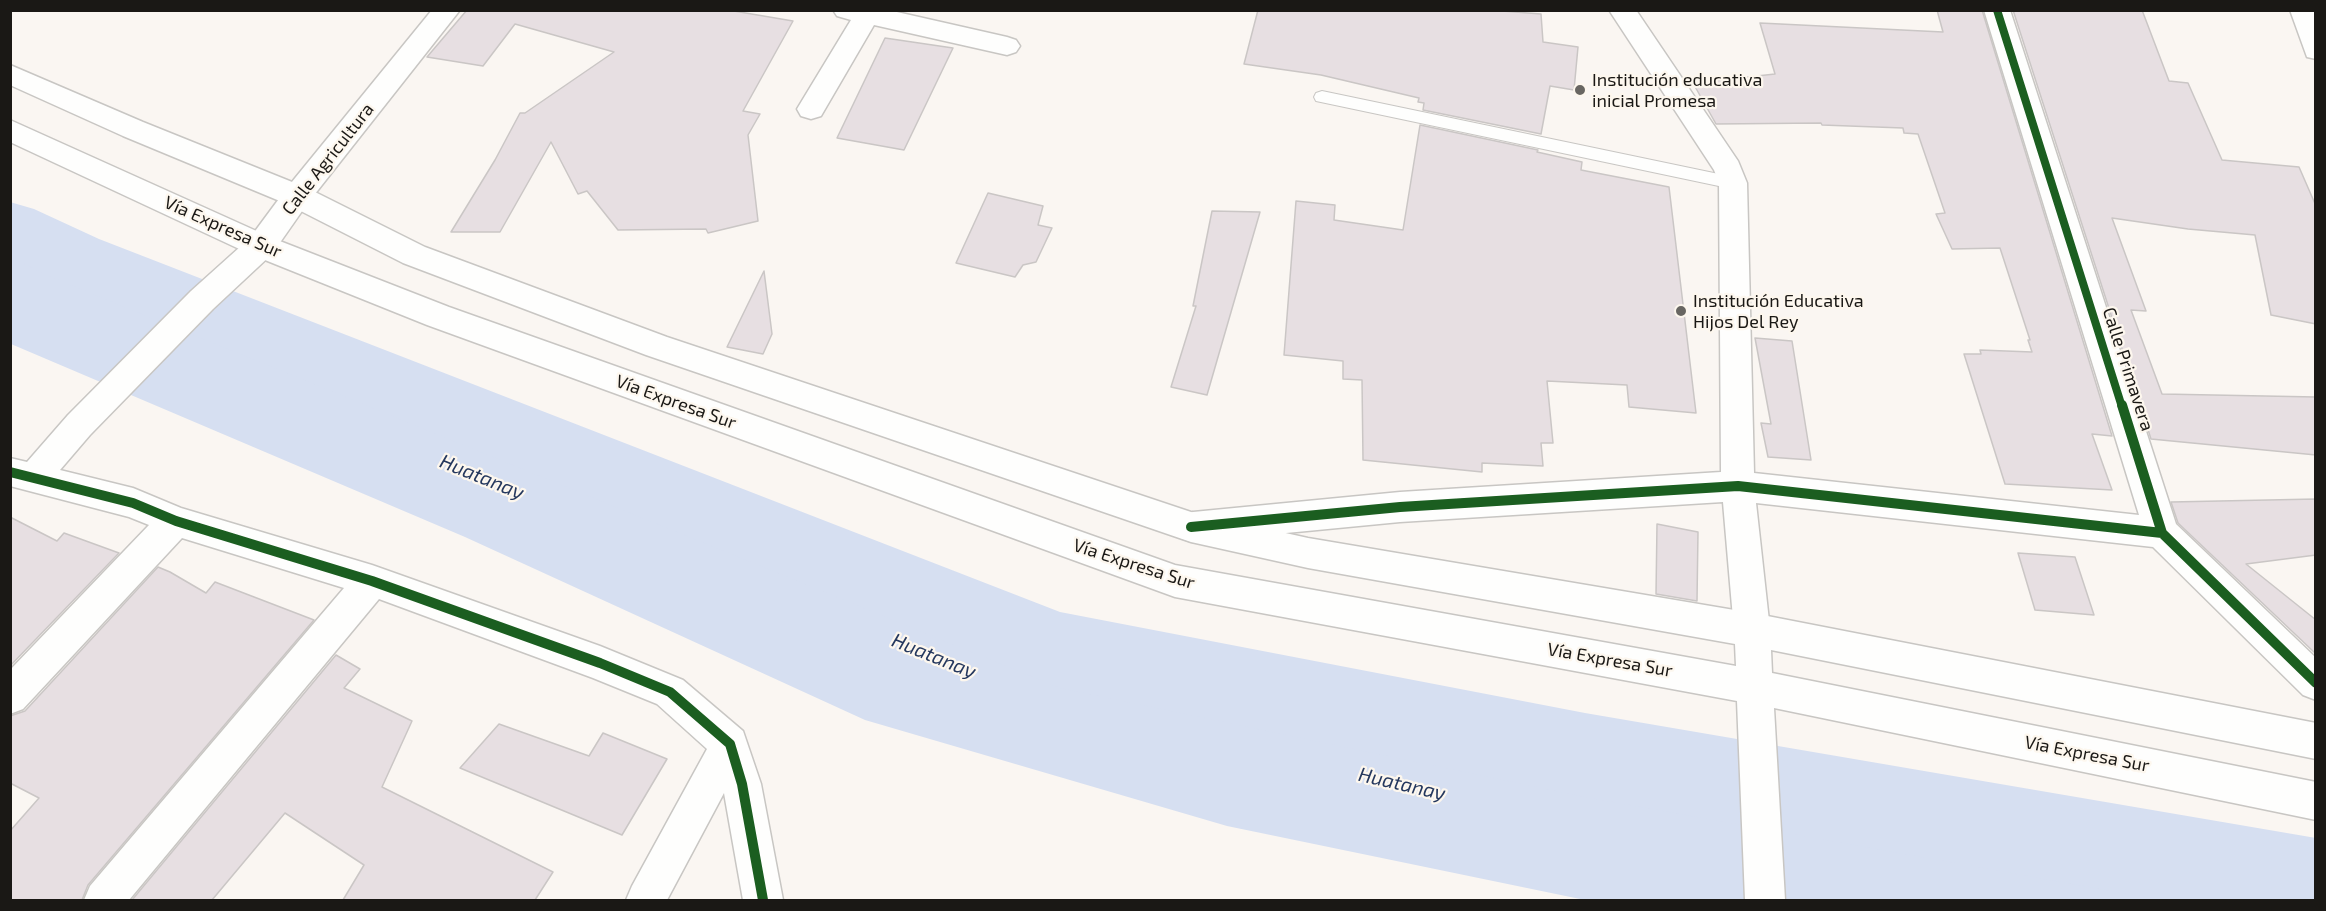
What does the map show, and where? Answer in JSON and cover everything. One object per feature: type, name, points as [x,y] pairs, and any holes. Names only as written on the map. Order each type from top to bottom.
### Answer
[{"type":"street","name":"Calle Agricultura","points":[[22,475],[79,425],[202,300],[261,246],[297,196],[447,10]]},
{"type":"street","points":[[1622,10],[1728,168],[1733,183],[1738,486],[1756,687],[1765,900]]},
{"type":"street","name":"Calle Primavera","points":[[1997,10],[2162,533],[2316,683]]},
{"type":"street","points":[[2302,10],[2316,50]]},
{"type":"street","points":[[811,109],[861,12],[1007,46]]},
{"type":"street","points":[[10,74],[133,129],[297,196],[414,255],[657,346],[1191,527],[1308,554],[1752,630],[2316,741]]},
{"type":"street","name":"Vía Expresa Sur","points":[[10,130],[261,246],[438,316],[1175,581],[1756,687],[2316,801]]},
{"type":"street","points":[[22,475],[134,503],[176,521],[372,581],[600,663],[670,692],[730,744],[742,784],[763,900]]},
{"type":"street","points":[[1191,527],[1400,507],[1738,486],[2162,533]]},
{"type":"street","points":[[10,698],[176,521]]},
{"type":"street","points":[[104,900],[372,581]]},
{"type":"street","points":[[646,900],[730,744]]},
{"type":"lane","points":[[1322,97],[1733,183]]},
{"type":"water","name":"Huatanay","points":[[10,227],[75,258],[1060,650],[1585,755],[2315,883],[2315,900],[1585,900],[1227,826],[865,720],[465,537],[11,344]]},
{"type":"building","points":[[467,10],[728,10],[793,21],[743,111],[760,114],[748,135],[758,221],[708,233],[706,229],[618,230],[587,191],[578,194],[551,142],[500,232],[451,232],[495,160],[520,113],[525,113],[614,52],[515,24],[483,66],[427,57]]},
{"type":"building","points":[[1258,10],[1489,10],[1541,14],[1543,42],[1578,47],[1574,90],[1550,86],[1541,134],[1423,110],[1424,103],[1418,102],[1419,98],[1321,75],[1244,64]]},
{"type":"building","points":[[1937,10],[1982,10],[2112,436],[2092,434],[2112,490],[2005,484],[1964,354],[1981,354],[1980,350],[2032,352],[2028,340],[2030,340],[2000,248],[1952,249],[1936,214],[1945,213],[1918,134],[1904,133],[1903,128],[1822,125],[1821,123],[1716,124],[1693,83],[1775,74],[1760,23],[1943,32]]},
{"type":"building","points":[[2013,10],[2142,10],[2169,81],[2188,83],[2222,160],[2299,167],[2316,206],[2316,324],[2271,315],[2255,235],[2188,229],[2112,218],[2146,311],[2131,310],[2162,394],[2316,397],[2316,455],[2151,439]]},
{"type":"building","points":[[885,38],[953,48],[904,150],[837,138]]},
{"type":"building","points":[[1420,125],[1538,150],[1537,152],[1582,162],[1581,170],[1669,187],[1696,413],[1629,407],[1627,385],[1547,381],[1553,443],[1541,443],[1543,466],[1482,463],[1482,472],[1363,460],[1362,380],[1343,379],[1343,361],[1284,355],[1296,201],[1335,205],[1334,220],[1403,230]]},
{"type":"building","points":[[988,193],[1043,206],[1038,225],[1052,228],[1036,262],[1023,265],[1015,277],[956,263]]},
{"type":"building","points":[[1212,211],[1260,212],[1207,395],[1171,387],[1196,306],[1193,306]]},
{"type":"building","points":[[764,271],[772,334],[763,354],[727,347]]},
{"type":"building","points":[[1755,338],[1792,341],[1811,460],[1768,457],[1761,423],[1771,424]]},
{"type":"building","points":[[2316,499],[2316,555],[2246,564],[2316,620],[2316,654],[2178,523],[2171,502]]},
{"type":"building","points":[[10,517],[57,541],[64,533],[119,553],[10,666]]},
{"type":"building","points":[[1657,524],[1698,532],[1697,601],[1656,594]]},
{"type":"building","points":[[2018,553],[2075,557],[2094,615],[2035,610]]},
{"type":"building","points":[[158,567],[206,593],[215,582],[314,620],[88,885],[82,900],[10,900],[10,831],[39,798],[10,783],[10,716],[25,711]]},
{"type":"building","points":[[336,655],[360,669],[344,688],[412,721],[382,787],[553,872],[535,900],[343,900],[364,865],[285,813],[212,900],[132,900]]},
{"type":"building","points":[[499,724],[589,756],[603,733],[667,759],[622,835],[460,768]]},
{"type":"waterway","points":[[10,227],[75,258],[1060,650],[1585,755],[2316,883]]},
{"type":"cycle path","points":[[1997,10],[2162,533],[2316,683]]},
{"type":"cycle path","points":[[10,472],[133,503],[176,521],[372,581],[600,663],[670,692],[730,744],[742,784],[763,900]]},
{"type":"cycle path","points":[[1191,527],[1400,507],[1738,486],[2162,533]]},
{"type":"place","name":"Institución educativa inicial Promesa","points":[[1580,90]]},
{"type":"place","name":"Institución Educativa Hijos Del Rey","points":[[1681,311]]}]
